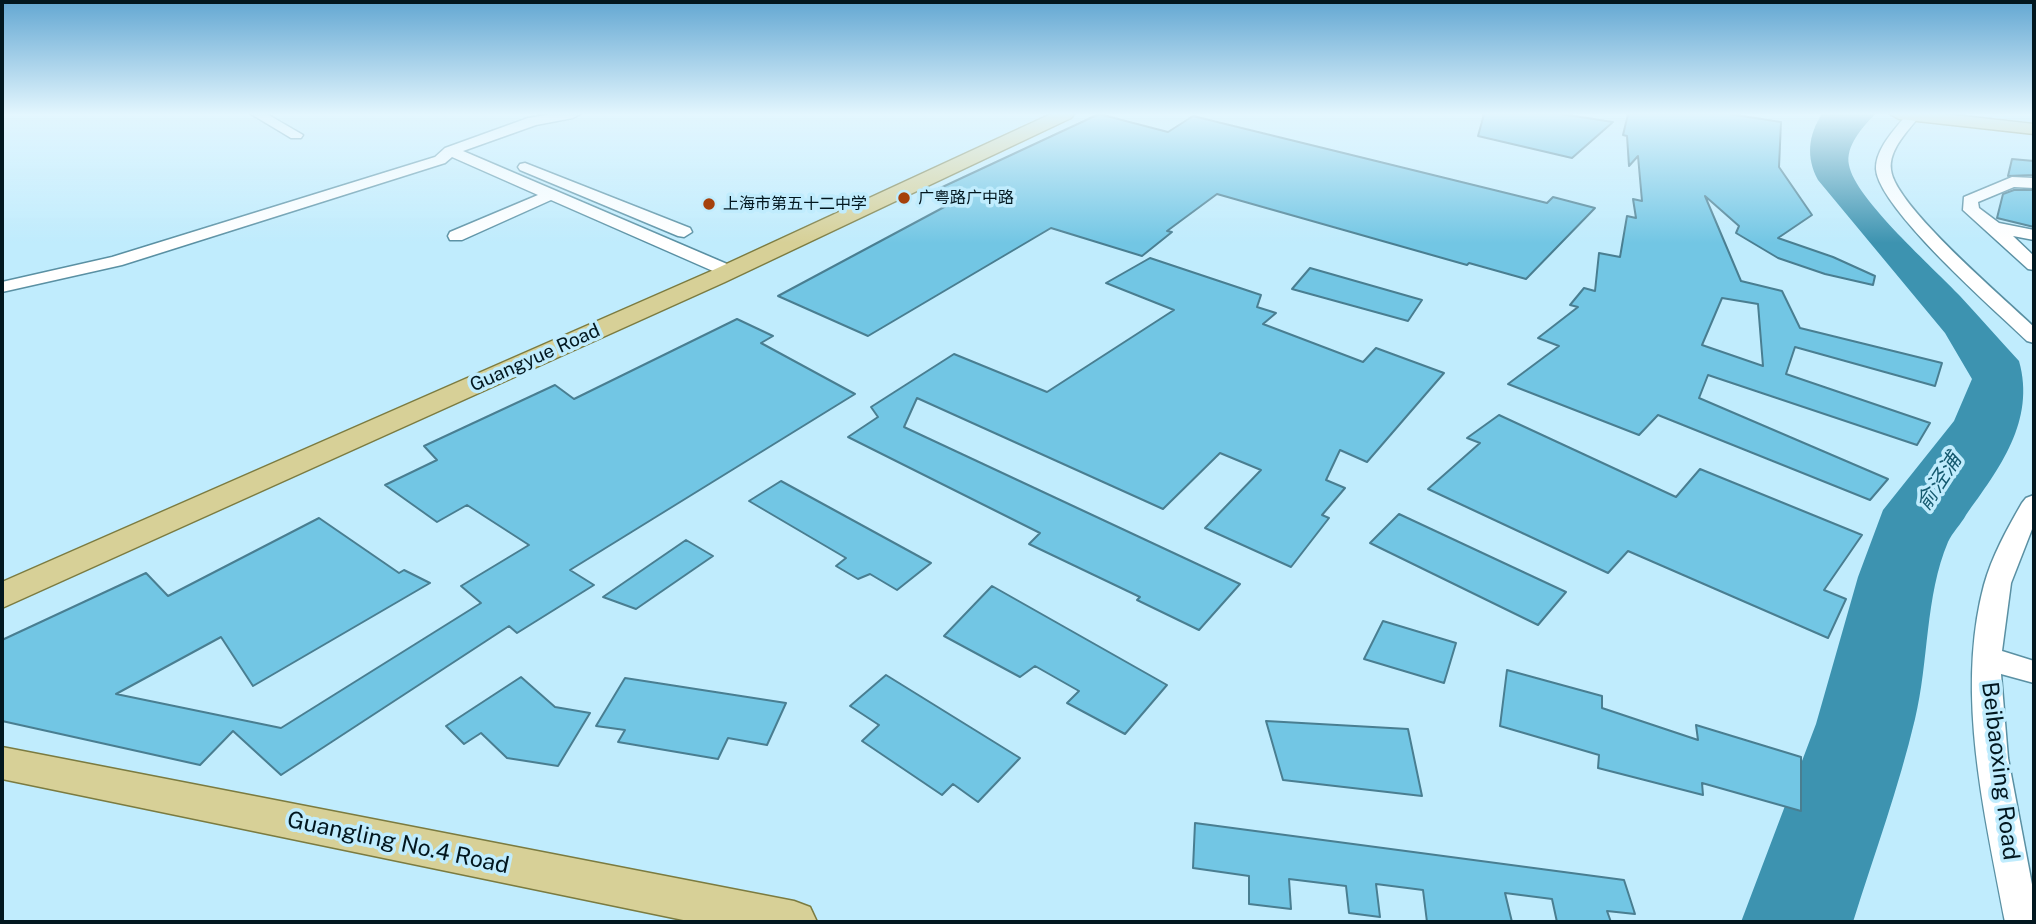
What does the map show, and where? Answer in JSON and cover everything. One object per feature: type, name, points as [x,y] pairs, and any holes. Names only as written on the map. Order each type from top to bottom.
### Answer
[{"type":"main road","name":"Guangyue Road","points":[[2,596],[728,271],[972,157]]},
{"type":"main road","name":"Guangling No.4 Road","points":[[2,762],[794,922]]},
{"type":"street","points":[[2,287],[116,261],[443,157]]},
{"type":"street","points":[[464,157],[728,271]]},
{"type":"street","points":[[501,157],[684,232]]},
{"type":"street","points":[[1886,157],[1883,177],[1890,191],[1919,224],[2034,337]]},
{"type":"street","points":[[2034,183],[2012,181],[1970,200],[1971,210],[1994,227],[2034,265]]},
{"type":"street","points":[[456,236],[551,195]]},
{"type":"street","points":[[581,207],[603,199]]},
{"type":"street","points":[[1994,227],[2034,235]]},
{"type":"street","name":"Beibaoxing Road","points":[[2022,922],[1991,737],[1986,684],[1994,596],[2018,530],[2034,503]]},
{"type":"street","points":[[1988,657],[2034,672]]},
{"type":"water","name":"俞泾浦","points":[[1811,157],[1848,157],[1854,179],[1880,214],[2019,361],[2023,404],[2018,424],[2002,462],[1950,539],[1941,563],[1935,584],[1923,675],[1909,744],[1853,922],[1741,922],[1816,724],[1858,577],[1883,510],[1954,421],[1972,379],[1945,333],[1818,180]]},
{"type":"building","points":[[1007,157],[1360,157],[1547,203],[1553,197],[1595,208],[1526,279],[1469,263],[1467,265],[1217,194],[1167,231],[1172,232],[1142,256],[1051,228],[868,336],[778,296],[961,198],[936,190]]},
{"type":"building","points":[[1628,157],[1637,157],[1629,166]]},
{"type":"building","points":[[1638,157],[1779,157],[1779,167],[1812,215],[1778,238],[1833,257],[1875,276],[1873,285],[1825,274],[1778,258],[1736,233],[1739,226],[1705,196],[1741,281],[1782,291],[1800,328],[1942,363],[1935,386],[1795,347],[1786,374],[1930,423],[1917,445],[1708,375],[1699,398],[1888,479],[1870,500],[1658,415],[1639,435],[1508,384],[1559,346],[1538,338],[1578,307],[1570,305],[1584,288],[1595,291],[1599,253],[1620,257],[1627,216],[1636,218],[1633,199],[1642,201]],"holes":[[[1722,298],[1758,304],[1763,366],[1702,345]]]},
{"type":"building","points":[[2012,159],[2034,161],[2034,175],[2008,176]]},
{"type":"building","points":[[2014,190],[2034,190],[2034,227],[1997,218],[2003,194]]},
{"type":"building","points":[[1150,258],[1261,295],[1257,307],[1276,313],[1263,324],[1363,362],[1376,348],[1444,373],[1367,462],[1340,450],[1326,480],[1345,488],[1322,515],[1329,518],[1291,567],[1205,528],[1261,470],[1220,453],[1163,509],[917,398],[904,427],[1240,584],[1199,630],[1137,600],[1140,597],[1029,544],[1040,533],[848,437],[878,417],[871,407],[954,354],[1047,392],[1174,310],[1106,283]]},
{"type":"building","points":[[1310,268],[1422,300],[1408,321],[1292,289]]},
{"type":"building","points":[[737,319],[773,336],[761,343],[855,394],[570,570],[594,585],[517,633],[509,626],[281,775],[233,731],[200,765],[2,721],[2,640],[146,573],[168,596],[319,518],[399,573],[404,570],[430,583],[253,686],[221,637],[116,694],[281,728],[481,603],[461,586],[529,545],[467,505],[437,522],[385,485],[437,460],[424,446],[555,385],[574,399]]},
{"type":"building","points":[[1499,415],[1676,497],[1700,469],[1862,535],[1824,590],[1846,599],[1828,638],[1628,551],[1608,573],[1428,489],[1480,443],[1467,438]]},
{"type":"building","points":[[781,481],[931,563],[897,590],[870,574],[858,579],[836,566],[846,558],[749,501]]},
{"type":"building","points":[[1399,514],[1566,592],[1538,625],[1370,543]]},
{"type":"building","points":[[686,540],[713,556],[636,609],[603,597]]},
{"type":"building","points":[[992,586],[1167,685],[1125,734],[1067,703],[1079,691],[1035,666],[1020,677],[944,636]]},
{"type":"building","points":[[1383,621],[1456,643],[1444,683],[1364,659]]},
{"type":"building","points":[[1507,670],[1602,696],[1602,708],[1698,740],[1696,725],[1801,757],[1801,811],[1702,783],[1703,795],[1598,768],[1599,755],[1500,726]]},
{"type":"building","points":[[886,675],[1020,758],[978,802],[953,784],[942,795],[862,741],[879,725],[850,706]]},
{"type":"building","points":[[521,677],[555,707],[590,713],[558,766],[507,758],[481,733],[464,744],[446,726]]},
{"type":"building","points":[[625,678],[786,703],[767,745],[728,738],[718,759],[618,742],[625,730],[596,726]]},
{"type":"building","points":[[1266,721],[1408,729],[1422,796],[1283,780]]},
{"type":"building","points":[[1195,823],[1624,880],[1635,914],[1607,911],[1611,922],[1557,922],[1552,899],[1505,893],[1512,922],[1427,922],[1423,890],[1376,884],[1380,917],[1349,913],[1346,886],[1289,879],[1291,909],[1249,904],[1249,876],[1193,868]]},
{"type":"place","name":"广粤路广中路","points":[[904,198]]},
{"type":"place","name":"上海市第五十二中学","points":[[709,204]]}]
